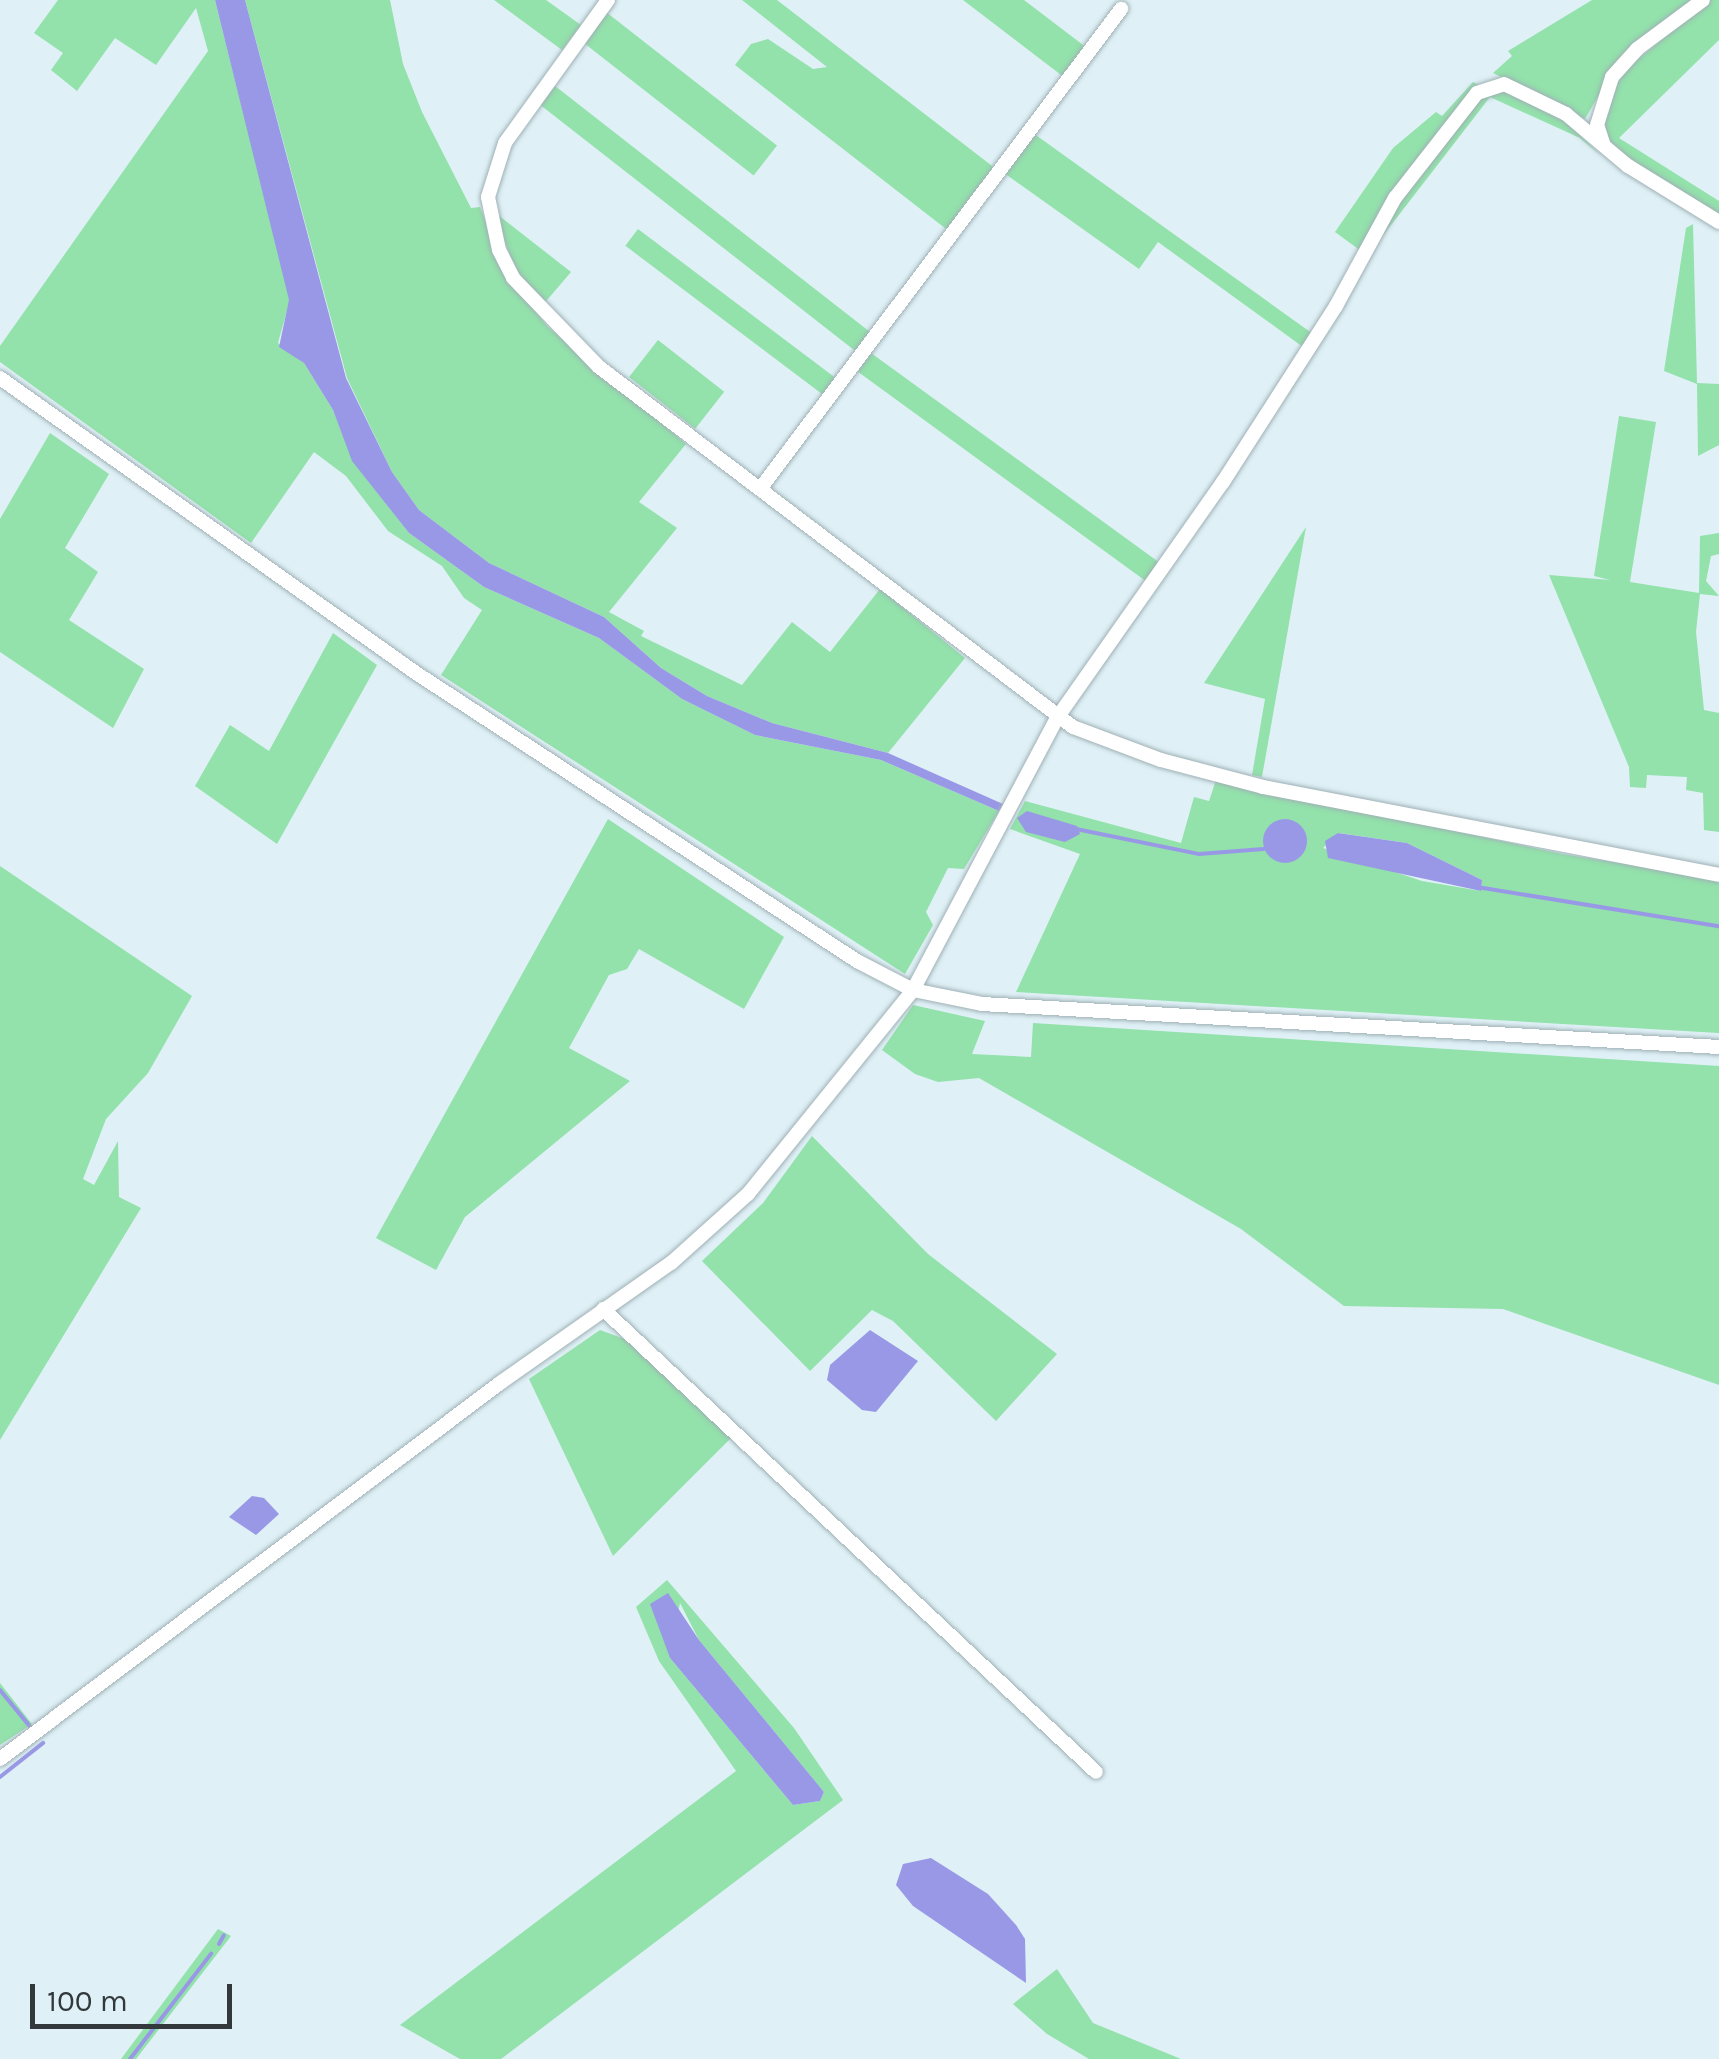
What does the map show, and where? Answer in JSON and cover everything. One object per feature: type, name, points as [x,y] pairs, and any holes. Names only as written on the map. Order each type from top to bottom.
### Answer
[{"type":"street","points":[[608,0],[499,154],[488,197],[499,250],[513,278],[562,334],[760,489],[886,580],[1057,718],[1161,760],[1263,787],[1719,875]]},
{"type":"street","points":[[1603,144],[1596,125],[1612,77],[1648,40],[1704,0]]},
{"type":"street","points":[[760,489],[1121,9]]},
{"type":"street","points":[[0,1760],[725,1218],[913,990],[1057,718],[1194,527],[1336,306],[1395,198],[1466,104],[1492,84],[1504,84],[1566,114],[1603,144],[1719,222]]},
{"type":"street","points":[[0,378],[416,672],[858,961],[913,990],[982,1004],[1719,1048]]},
{"type":"street","points":[[603,1310],[1096,1772]]},
{"type":"green space","points":[[58,0],[215,0],[290,300],[278,343],[304,363],[333,410],[353,461],[409,533],[484,587],[599,638],[682,699],[755,735],[881,760],[999,811],[964,869],[948,868],[926,912],[933,925],[905,974],[441,675],[482,610],[464,598],[442,566],[388,531],[346,476],[314,452],[251,543],[0,362],[0,346],[208,51],[196,8],[156,65],[115,38],[77,91],[51,70],[63,53],[34,33]]},
{"type":"green space","points":[[245,0],[390,0],[403,64],[422,112],[471,208],[480,207],[509,280],[548,327],[686,444],[639,502],[677,528],[609,612],[644,631],[641,636],[742,685],[792,622],[830,652],[880,589],[965,658],[888,753],[772,723],[707,696],[661,668],[604,617],[489,563],[419,510],[392,472],[347,378]]},
{"type":"green space","points":[[494,0],[546,0],[581,25],[562,50]]},
{"type":"green space","points":[[742,0],[777,0],[996,169],[950,232],[735,65],[751,44],[768,39],[813,69],[827,67]]},
{"type":"green space","points":[[963,0],[1024,0],[1087,48],[1065,78]]},
{"type":"green space","points":[[1592,0],[1697,0],[1616,65],[1585,119],[1493,73],[1512,56],[1508,51]]},
{"type":"green space","points":[[1710,0],[1719,0],[1719,40],[1619,138],[1719,201],[1719,217],[1619,152],[1605,135],[1601,109],[1614,79]]},
{"type":"green space","points":[[606,12],[777,146],[754,176],[583,42]]},
{"type":"green space","points":[[550,82],[874,335],[859,354],[535,101]]},
{"type":"green space","points":[[1473,82],[1479,85],[1361,251],[1335,232],[1393,148],[1436,112],[1442,116]]},
{"type":"green space","points":[[1496,87],[1558,114],[1601,156],[1580,138],[1490,97],[1371,251],[1388,216],[1473,103]]},
{"type":"green space","points":[[1033,133],[1313,334],[1303,347],[1158,242],[1139,269],[1004,173]]},
{"type":"green space","points":[[493,211],[571,272],[542,306],[519,278]]},
{"type":"green space","points":[[1693,224],[1697,383],[1719,384],[1719,445],[1698,456],[1697,384],[1664,371],[1686,228]]},
{"type":"green space","points":[[638,229],[838,379],[825,396],[625,246]]},
{"type":"green space","points":[[658,340],[724,392],[695,429],[629,377]]},
{"type":"green space","points":[[871,353],[1161,563],[1147,582],[857,372]]},
{"type":"green space","points":[[1619,416],[1656,422],[1630,582],[1699,593],[1700,536],[1719,533],[1719,554],[1711,556],[1706,581],[1719,596],[1700,594],[1696,632],[1704,710],[1719,713],[1719,832],[1704,830],[1703,793],[1686,790],[1687,777],[1647,775],[1646,788],[1630,787],[1629,767],[1549,575],[1610,580],[1594,576]]},
{"type":"green space","points":[[50,433],[109,474],[65,548],[98,572],[69,620],[144,669],[113,728],[0,652],[0,519]]},
{"type":"green space","points":[[1306,527],[1262,777],[1252,775],[1265,699],[1204,683]]},
{"type":"green space","points":[[333,633],[377,665],[277,844],[195,786],[230,725],[269,751]]},
{"type":"green space","points":[[1216,780],[1562,854],[1719,879],[1719,1033],[1016,992],[1080,854],[1010,829],[1025,801],[1181,843],[1194,797],[1209,801]],"holes":[[[1339,833],[1407,843],[1482,880],[1481,891],[1422,881],[1323,848]]]},
{"type":"green space","points":[[608,819],[784,937],[744,1009],[639,949],[627,969],[609,975],[569,1048],[630,1081],[465,1217],[436,1270],[376,1238]]},
{"type":"green space","points":[[0,866],[192,996],[148,1073],[106,1119],[83,1179],[94,1185],[118,1141],[119,1197],[141,1208],[0,1440]]},
{"type":"green space","points":[[913,1005],[985,1021],[972,1054],[1031,1057],[1033,1023],[1719,1066],[1719,1385],[1503,1309],[1344,1306],[1241,1229],[979,1078],[938,1082],[915,1074],[882,1050]]},
{"type":"green space","points":[[812,1136],[928,1254],[1057,1354],[996,1421],[893,1321],[872,1310],[810,1371],[702,1261],[763,1203]]},
{"type":"green space","points":[[600,1330],[630,1341],[734,1435],[613,1556],[529,1379]]},
{"type":"green space","points":[[667,1580],[794,1728],[843,1800],[501,2059],[460,2059],[400,2025],[736,1771],[659,1661],[636,1607]],"holes":[[[680,1603],[699,1640],[824,1792],[820,1801],[793,1805],[670,1658]]]},
{"type":"green space","points":[[0,1683],[32,1724],[0,1745]]},
{"type":"green space","points":[[218,1929],[231,1936],[136,2059],[121,2059]]},
{"type":"green space","points":[[1057,1969],[1093,2023],[1181,2059],[1089,2059],[1047,2034],[1013,2004]]},
{"type":"water","points":[[215,0],[245,0],[346,378],[392,472],[419,510],[489,563],[604,617],[661,668],[707,696],[772,723],[888,753],[1003,804],[999,811],[881,760],[755,735],[682,699],[599,638],[484,587],[409,533],[352,461],[333,410],[304,363],[279,347],[289,300]]},
{"type":"water","points":[[1027,811],[1077,826],[1080,834],[1065,842],[1026,832],[1017,818]]},
{"type":"water","points":[[1285,819],[1301,825],[1307,841],[1301,857],[1285,863],[1269,857],[1263,841],[1269,825]]},
{"type":"water","points":[[1338,833],[1407,843],[1482,880],[1481,891],[1328,858],[1325,841]]},
{"type":"water","points":[[870,1330],[918,1361],[876,1412],[862,1410],[827,1380],[830,1365]]},
{"type":"water","points":[[252,1496],[264,1498],[279,1514],[256,1535],[229,1517]]},
{"type":"water","points":[[668,1593],[699,1640],[824,1792],[820,1801],[793,1805],[670,1658],[650,1604]]},
{"type":"water","points":[[931,1858],[988,1894],[1016,1925],[1025,1939],[1026,1983],[913,1906],[896,1885],[903,1864]]},
{"type":"waterway","points":[[1076,829],[1199,854],[1264,849]]},
{"type":"waterway","points":[[1477,887],[1719,926]]},
{"type":"waterway","points":[[0,1690],[32,1729]]},
{"type":"waterway","points":[[0,1777],[43,1743]]},
{"type":"waterway","points":[[219,1944],[224,1935]]},
{"type":"waterway","points":[[130,2059],[211,1954]]}]
